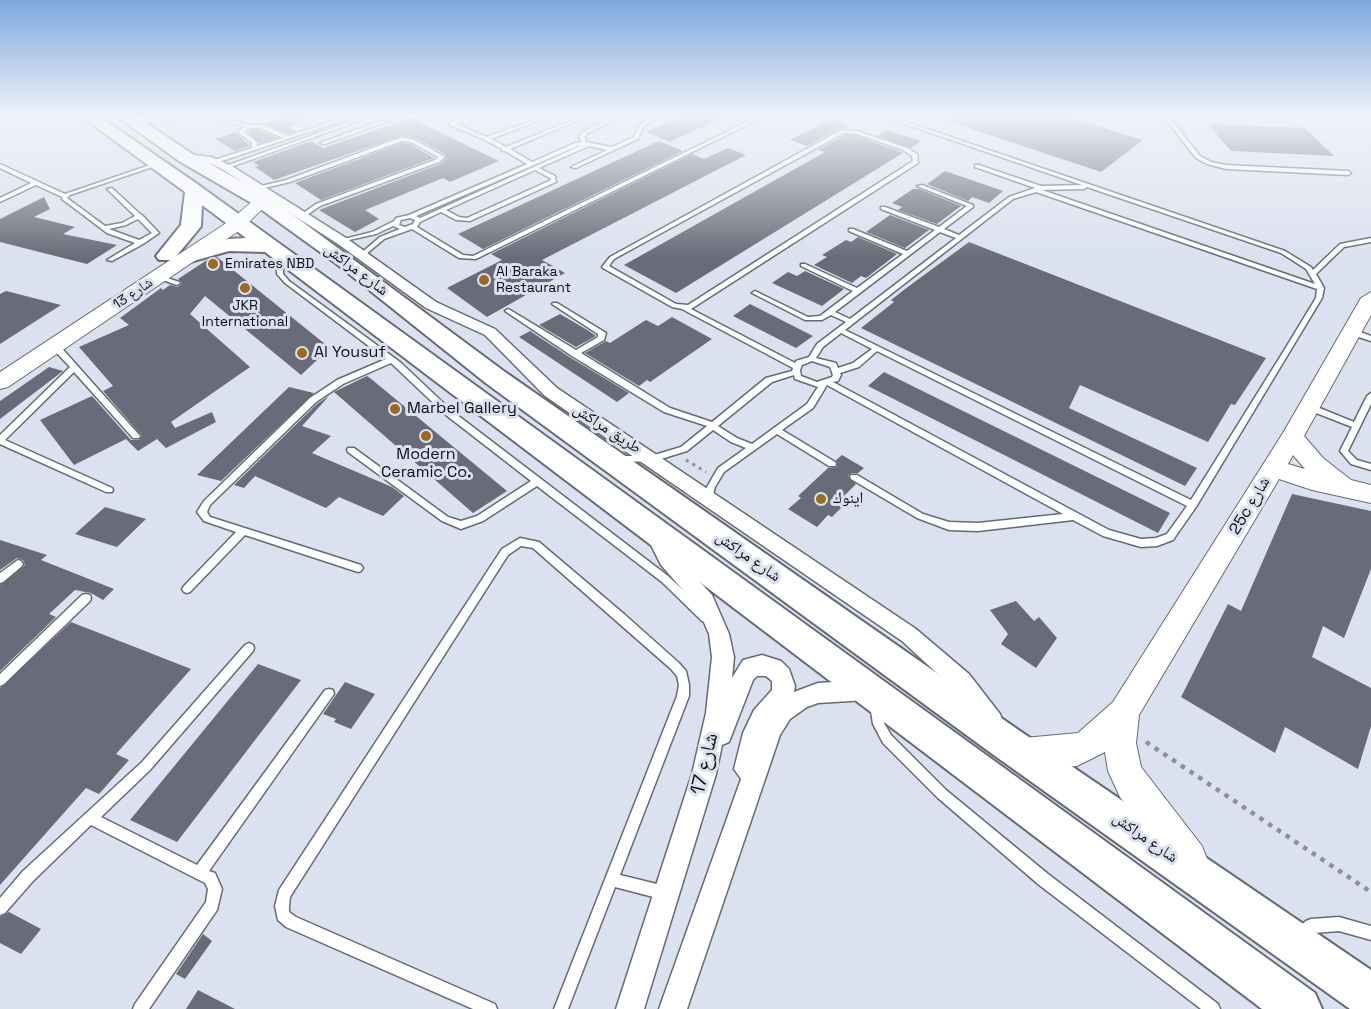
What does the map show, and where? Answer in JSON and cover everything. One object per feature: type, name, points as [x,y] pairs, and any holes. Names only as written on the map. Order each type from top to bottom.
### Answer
[{"type":"main road","name":"شارع مراكش","points":[[169,164],[194,190],[249,208],[274,251],[383,342],[653,531],[874,692],[1299,1009]]},
{"type":"main road","name":"شارع مراكش","points":[[171,164],[249,208],[429,326],[496,378],[1014,747],[1371,997]]},
{"type":"main road","points":[[166,256],[181,241],[191,226],[194,190]]},
{"type":"main road","points":[[190,256],[228,245],[249,244],[274,251]]},
{"type":"street","name":"طريق مراكش","points":[[221,164],[249,208],[304,215],[431,305],[490,332],[504,343],[526,369],[551,392],[909,635],[936,656],[984,709],[1014,747]]},
{"type":"street","name":"شارع 13","points":[[0,382],[55,346],[168,280],[190,256],[249,208]]},
{"type":"street","name":"شارع 13","points":[[0,368],[205,230],[249,208]]},
{"type":"street","name":"25c شارع","points":[[1014,747],[1077,750],[1090,744],[1124,712],[1309,408],[1362,335],[1371,298]]},
{"type":"street","points":[[1292,437],[1314,464],[1361,492]]},
{"type":"street","points":[[1273,468],[1361,492]]},
{"type":"street","name":"شارع 17","points":[[630,1009],[704,774],[723,657],[719,634],[705,601],[668,560],[653,531]]},
{"type":"street","points":[[704,774],[744,674],[751,667],[762,665],[773,669],[781,676],[784,686],[782,695],[762,717],[754,733],[748,752],[747,790]]},
{"type":"street","points":[[673,1009],[770,729],[782,712],[799,700],[818,693],[874,692]]},
{"type":"street","name":"25c شارع","points":[[1124,712],[1120,743],[1125,771],[1138,792],[1204,878]]},
{"type":"lane","points":[[65,196],[161,164]]},
{"type":"lane","points":[[249,208],[288,181],[334,164]]},
{"type":"lane","points":[[304,215],[318,205],[428,164]]},
{"type":"lane","points":[[442,210],[458,219],[468,220],[554,181],[553,177],[531,164]]},
{"type":"lane","points":[[362,255],[382,238],[402,228],[412,226],[419,220],[539,164]]},
{"type":"lane","points":[[574,167],[580,164]]},
{"type":"lane","points":[[412,226],[461,257],[474,258],[665,164]]},
{"type":"lane","points":[[783,164],[605,264],[608,270],[674,306],[685,308],[796,370],[810,384],[827,384],[1074,516],[1124,540],[1157,542],[1170,537],[1193,505],[1278,368],[1319,298],[1322,288],[1314,273],[1283,252],[1025,164]]},
{"type":"lane","points":[[685,308],[913,164]]},
{"type":"lane","points":[[1214,164],[1226,167],[1348,172]]},
{"type":"lane","points":[[0,166],[65,196],[103,228],[117,236],[141,243]]},
{"type":"lane","points":[[342,241],[374,233],[395,224],[398,219],[411,216],[535,166]]},
{"type":"lane","points":[[977,166],[1322,288]]},
{"type":"lane","points":[[0,200],[35,183]]},
{"type":"lane","points":[[755,293],[813,321],[830,312],[971,206],[920,186]]},
{"type":"lane","points":[[812,359],[820,346],[1011,198],[1038,189],[1092,187]]},
{"type":"lane","points":[[110,189],[156,233],[110,260]]},
{"type":"lane","points":[[883,208],[959,237]]},
{"type":"lane","points":[[103,228],[124,224],[140,216]]},
{"type":"lane","points":[[411,216],[419,220]]},
{"type":"lane","points":[[395,224],[402,228]]},
{"type":"lane","points":[[851,230],[909,254]]},
{"type":"lane","points":[[1314,273],[1342,245],[1371,240]]},
{"type":"lane","points":[[274,251],[283,278],[359,336],[383,342],[449,413],[665,579],[719,634]]},
{"type":"lane","points":[[803,265],[858,291]]},
{"type":"lane","points":[[555,304],[602,333],[601,338],[575,354]]},
{"type":"lane","points":[[508,311],[667,410],[712,425],[734,440],[752,447]]},
{"type":"lane","points":[[830,312],[851,321]]},
{"type":"lane","points":[[840,330],[1193,505]]},
{"type":"lane","points":[[359,336],[383,342]]},
{"type":"lane","points":[[358,567],[207,519],[202,512],[203,508],[314,400],[340,382],[383,342]]},
{"type":"lane","points":[[55,346],[136,436]]},
{"type":"lane","points":[[837,371],[856,365],[877,348]]},
{"type":"lane","points":[[607,457],[651,459],[675,453],[693,444],[712,425],[769,380],[796,370],[799,363],[812,359],[827,361],[837,371]]},
{"type":"lane","points":[[74,367],[0,440],[109,490]]},
{"type":"lane","points":[[708,500],[715,478],[727,464],[778,431],[810,406],[827,384],[835,380],[837,371]]},
{"type":"lane","points":[[1371,396],[1344,451],[1354,462],[1371,467]]},
{"type":"lane","points":[[1309,408],[1356,426]]},
{"type":"lane","points":[[778,431],[832,464]]},
{"type":"lane","points":[[351,450],[445,519],[461,525],[480,519],[538,481]]},
{"type":"lane","points":[[854,477],[920,516],[949,526],[978,527],[1074,516]]},
{"type":"lane","points":[[187,589],[243,531]]},
{"type":"lane","points":[[490,1009],[291,922],[283,915],[282,906],[284,895],[505,552],[520,542],[536,545],[682,674],[683,696],[561,1009]]},
{"type":"lane","points":[[0,579],[18,564]]},
{"type":"lane","points":[[0,681],[86,598]]},
{"type":"lane","points":[[0,908],[28,876],[92,819],[146,766],[249,648]]},
{"type":"lane","points":[[874,692],[879,724],[888,739],[942,794],[1043,879],[1213,1009]]},
{"type":"lane","points":[[200,872],[329,694]]},
{"type":"lane","points":[[92,819],[200,872],[210,878],[215,889],[212,904],[140,1009]]},
{"type":"lane","points":[[611,879],[667,894]]},
{"type":"lane","points":[[1290,941],[1311,926],[1339,924],[1371,933]]},
{"type":"path","points":[[675,453],[715,478]]},
{"type":"path","points":[[1124,712],[1148,745],[1371,892]]},
{"type":"building","points":[[256,164],[320,164],[274,180],[255,167],[259,166]]},
{"type":"building","points":[[346,164],[418,164],[321,200],[295,183]]},
{"type":"building","points":[[440,164],[492,164],[450,182],[443,178],[365,210],[379,219],[355,232],[319,210]]},
{"type":"building","points":[[609,164],[656,164],[483,249],[458,234]]},
{"type":"building","points":[[672,164],[728,164],[542,260],[565,273],[487,317],[447,288],[502,260],[491,254]]},
{"type":"building","points":[[804,164],[885,164],[676,293],[624,265]]},
{"type":"building","points":[[1077,164],[1111,164],[1101,172]]},
{"type":"building","points":[[945,171],[1003,191],[989,203],[972,197],[968,201],[927,184]]},
{"type":"building","points":[[913,189],[919,189],[961,206],[937,224],[898,210],[902,207],[892,203]]},
{"type":"building","points":[[44,197],[50,209],[34,217],[75,227],[63,234],[117,245],[87,264],[0,242],[0,219]]},
{"type":"building","points":[[890,215],[929,230],[905,248],[866,232]]},
{"type":"building","points":[[858,237],[897,254],[866,278],[861,276],[852,283],[814,265],[827,257],[822,255],[846,240],[851,242]]},
{"type":"building","points":[[969,242],[1266,358],[1235,405],[1231,404],[1208,442],[1080,385],[1069,408],[1197,468],[1185,486],[861,328],[894,302],[891,300]]},
{"type":"building","points":[[217,257],[330,348],[301,375],[205,296],[190,314],[250,367],[171,422],[175,428],[212,412],[216,422],[166,448],[157,439],[138,451],[126,439],[74,465],[40,420],[92,396],[131,440],[139,440],[142,436],[103,391],[113,386],[79,347],[129,325],[120,318],[161,288],[163,290],[170,285],[178,287],[182,283],[178,279],[207,260]]},
{"type":"building","points":[[805,271],[844,289],[822,306],[772,283],[788,272],[797,276]]},
{"type":"building","points":[[6,291],[61,305],[0,344],[0,294]]},
{"type":"building","points":[[750,304],[813,336],[796,348],[733,316]]},
{"type":"building","points":[[560,314],[596,336],[576,347],[539,325]]},
{"type":"building","points":[[672,317],[712,339],[650,382],[647,380],[639,386],[585,353],[606,341],[610,343],[646,320],[658,326]]},
{"type":"building","points":[[530,331],[629,393],[617,402],[519,337]]},
{"type":"building","points":[[49,367],[63,371],[0,419],[0,401]]},
{"type":"building","points":[[884,372],[1170,513],[1158,533],[868,386]]},
{"type":"building","points":[[367,376],[507,491],[473,513],[334,392]]},
{"type":"building","points":[[289,387],[314,393],[221,481],[197,475]]},
{"type":"building","points":[[329,396],[302,426],[331,436],[312,453],[392,487],[404,496],[383,516],[339,497],[326,508],[255,476],[244,488],[234,485],[317,404]]},
{"type":"building","points":[[842,455],[864,468],[848,476],[856,484],[843,497],[849,500],[832,517],[828,515],[817,527],[788,509],[801,498],[798,496],[828,468],[837,467],[836,460]]},
{"type":"building","points":[[1292,494],[1371,511],[1371,569],[1344,638],[1323,626],[1312,657],[1371,688],[1371,726],[1358,769],[1285,727],[1275,753],[1181,697],[1228,604],[1241,611]]},
{"type":"building","points":[[105,507],[146,519],[117,547],[75,534]]},
{"type":"building","points":[[0,540],[47,555],[41,560],[114,589],[103,600],[91,593],[75,590],[49,614],[56,617],[0,671],[0,585],[25,565],[23,560],[17,558],[0,570]]},
{"type":"building","points":[[1016,601],[1034,621],[1039,617],[1057,638],[1036,668],[1001,644],[1008,634],[990,610]]},
{"type":"building","points":[[71,622],[191,669],[116,754],[129,760],[99,794],[86,788],[0,885],[0,688]]},
{"type":"building","points":[[258,664],[301,680],[177,842],[130,820]]},
{"type":"building","points":[[345,682],[375,694],[351,729],[334,722],[336,719],[323,714]]},
{"type":"building","points":[[9,912],[41,929],[21,954],[0,943],[0,917]]},
{"type":"building","points":[[203,934],[212,941],[185,979],[176,974]]},
{"type":"building","points":[[198,990],[235,1009],[186,1009]]},
{"type":"place","name":"Emirates NBD","points":[[213,264]]},
{"type":"place","name":"Al Baraka Restaurant","points":[[484,280]]},
{"type":"place","name":"JKR International","points":[[245,288]]},
{"type":"place","name":"Al Yousuf","points":[[302,353]]},
{"type":"place","name":"Marbel Gallery","points":[[395,409]]},
{"type":"place","name":"Modern Ceramic Co.","points":[[426,436]]},
{"type":"place","name":"اينوك","points":[[821,499]]}]
